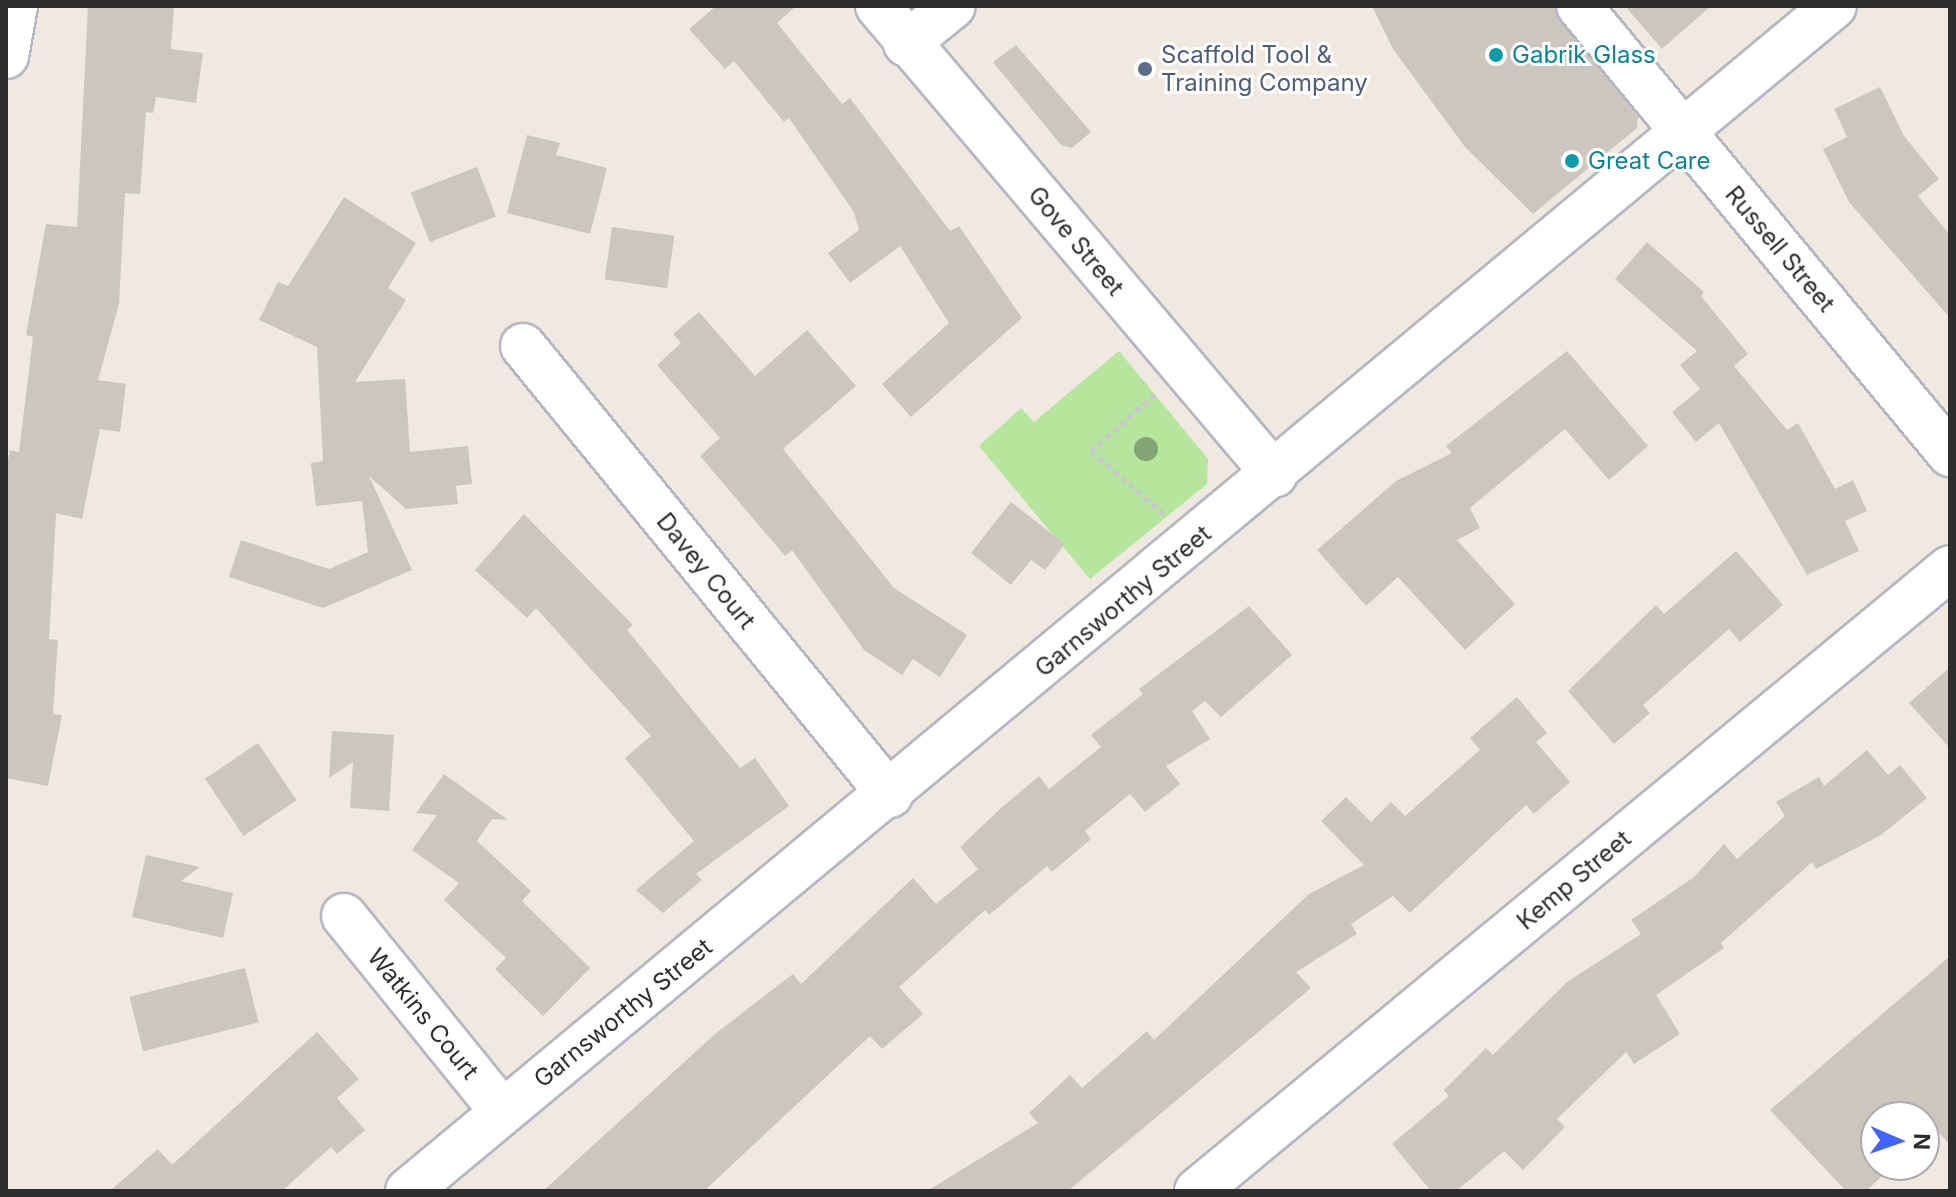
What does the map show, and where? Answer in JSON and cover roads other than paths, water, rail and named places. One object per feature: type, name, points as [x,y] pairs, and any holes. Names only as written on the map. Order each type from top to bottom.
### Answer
[{"type":"street","points":[[6,56],[15,6]]},
{"type":"street","name":"Gove Street","points":[[878,6],[906,44],[1275,475]]},
{"type":"street","points":[[906,44],[953,6]]},
{"type":"street","name":"Russell Street","points":[[1579,6],[1950,454]]},
{"type":"street","name":"Garnsworthy Street","points":[[408,1191],[1686,134],[1834,6]]},
{"type":"street","name":"Davey Court","points":[[523,346],[890,795]]},
{"type":"street","name":"Kemp Street","points":[[1197,1191],[1950,568]]},
{"type":"street","name":"Watkins Court","points":[[344,916],[503,1112]]},
{"type":"place","name":"Gabrik Glass","points":[[1496,55]]},
{"type":"place","name":"Scaffold Tool & Training Company","points":[[1145,69]]},
{"type":"place","name":"Great Care","points":[[1572,161]]}]
